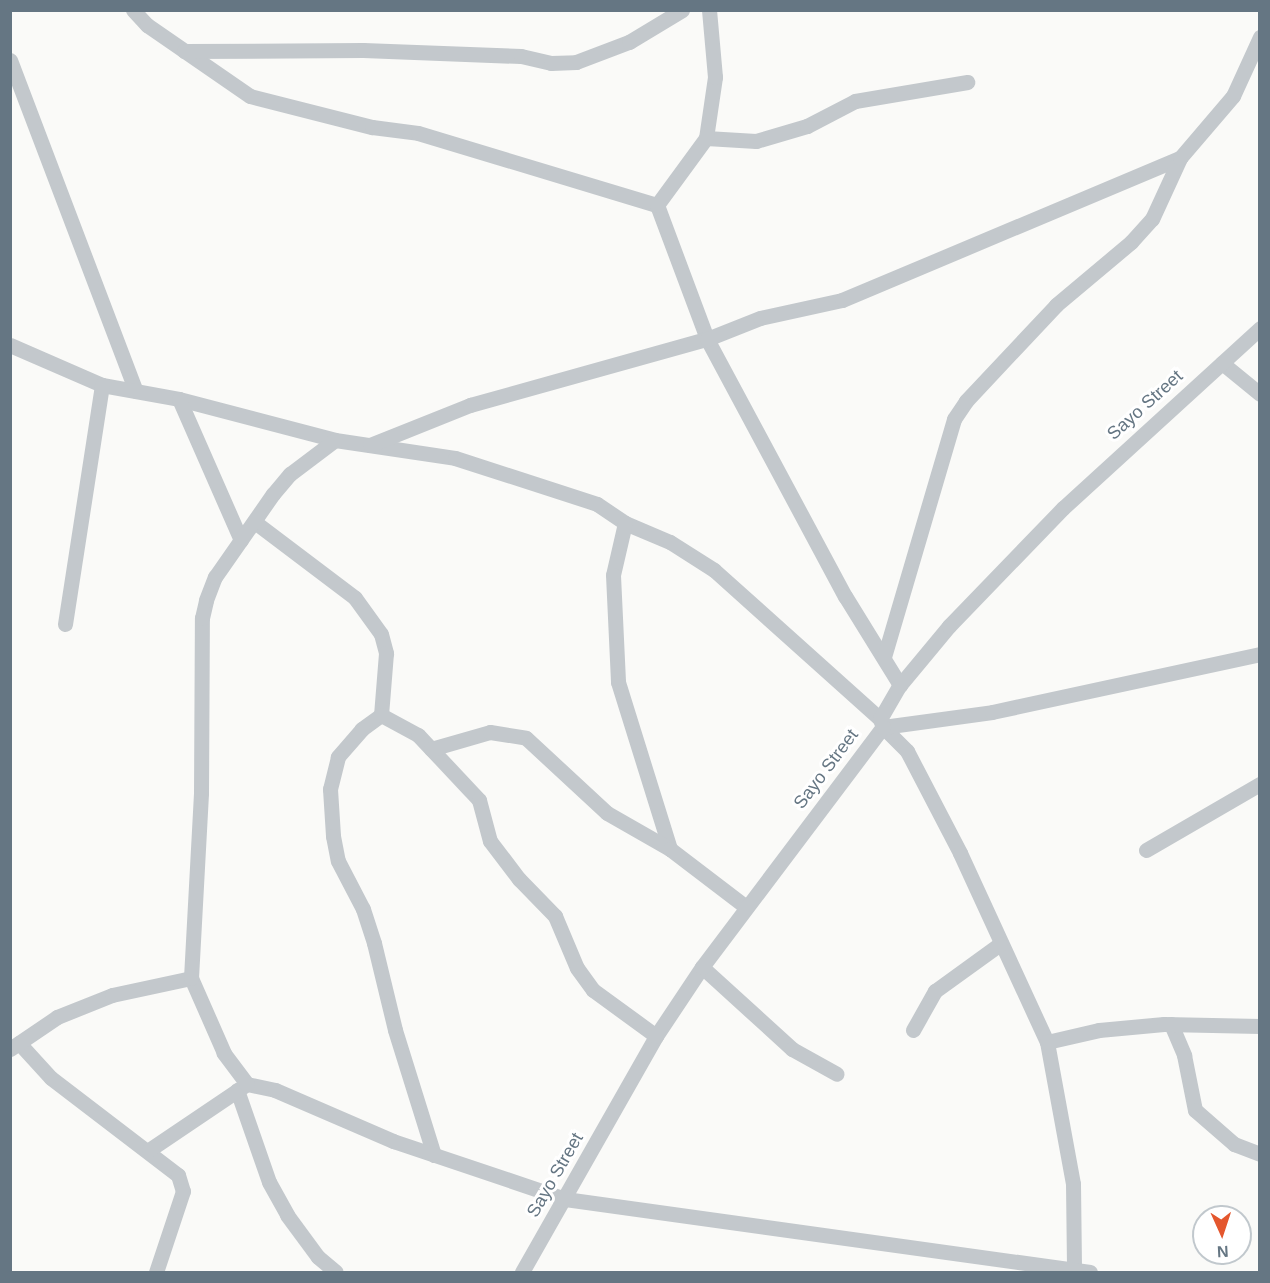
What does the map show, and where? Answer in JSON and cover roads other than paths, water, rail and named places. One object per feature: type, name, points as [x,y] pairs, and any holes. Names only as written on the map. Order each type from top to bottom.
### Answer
[{"type":"street","points":[[133,10],[184,51],[250,96],[372,127],[418,133],[657,205]]},
{"type":"street","points":[[184,51],[363,50],[521,56],[551,63],[576,62],[629,42],[682,10]]},
{"type":"street","points":[[657,205],[706,138],[715,77],[709,10]]},
{"type":"street","points":[[884,657],[954,418],[966,401],[1056,305],[1131,242],[1152,219],[1180,158],[1233,96],[1260,37]]},
{"type":"street","points":[[10,60],[136,391]]},
{"type":"street","points":[[706,138],[756,141],[807,126],[855,101],[967,82]]},
{"type":"street","points":[[368,445],[470,405],[707,339],[760,318],[842,300],[1180,158]]},
{"type":"street","points":[[657,205],[707,339],[845,596],[900,685]]},
{"type":"street","name":"Sayo Street","points":[[522,1272],[656,1036],[702,967],[882,722],[900,685],[949,626],[1063,508],[1260,328]]},
{"type":"street","points":[[10,345],[102,385],[179,399],[335,440],[495,467],[597,504],[626,523],[670,542],[714,570],[882,722],[907,751],[960,853],[1047,1042],[1073,1184],[1080,1272],[565,1198],[339,1121],[275,1090],[242,1087],[149,1150]]},
{"type":"street","points":[[1222,363],[1260,394]]},
{"type":"street","points":[[65,624],[102,385]]},
{"type":"street","points":[[179,399],[241,540]]},
{"type":"street","points":[[335,440],[290,474],[215,577],[202,618],[201,793],[191,978],[224,1053],[242,1087],[269,1182],[286,1215],[318,1257],[336,1272]]},
{"type":"street","points":[[256,523],[355,598],[381,634],[386,652],[381,715],[362,729],[338,757],[330,789],[333,836],[338,861],[363,909],[374,943],[395,1030],[434,1155]]},
{"type":"street","points":[[626,523],[613,575],[618,682],[670,849]]},
{"type":"street","points":[[882,722],[992,712],[1260,654]]},
{"type":"street","points":[[381,715],[405,726],[431,749],[479,800],[490,841],[519,879],[555,916],[577,968],[593,990],[656,1036]]},
{"type":"street","points":[[431,749],[490,732],[526,738],[607,813],[670,849],[746,907]]},
{"type":"street","points":[[1146,850],[1260,784]]},
{"type":"street","points":[[913,1030],[934,990],[1000,944]]},
{"type":"street","points":[[702,967],[792,1049],[837,1074]]},
{"type":"street","points":[[156,1272],[183,1191],[178,1175],[149,1150],[51,1078],[15,1046],[57,1017],[112,995],[191,978]]},
{"type":"street","points":[[1047,1042],[1099,1030],[1171,1024],[1260,1026]]},
{"type":"street","points":[[1171,1024],[1184,1055],[1195,1110],[1234,1144],[1260,1154]]}]
